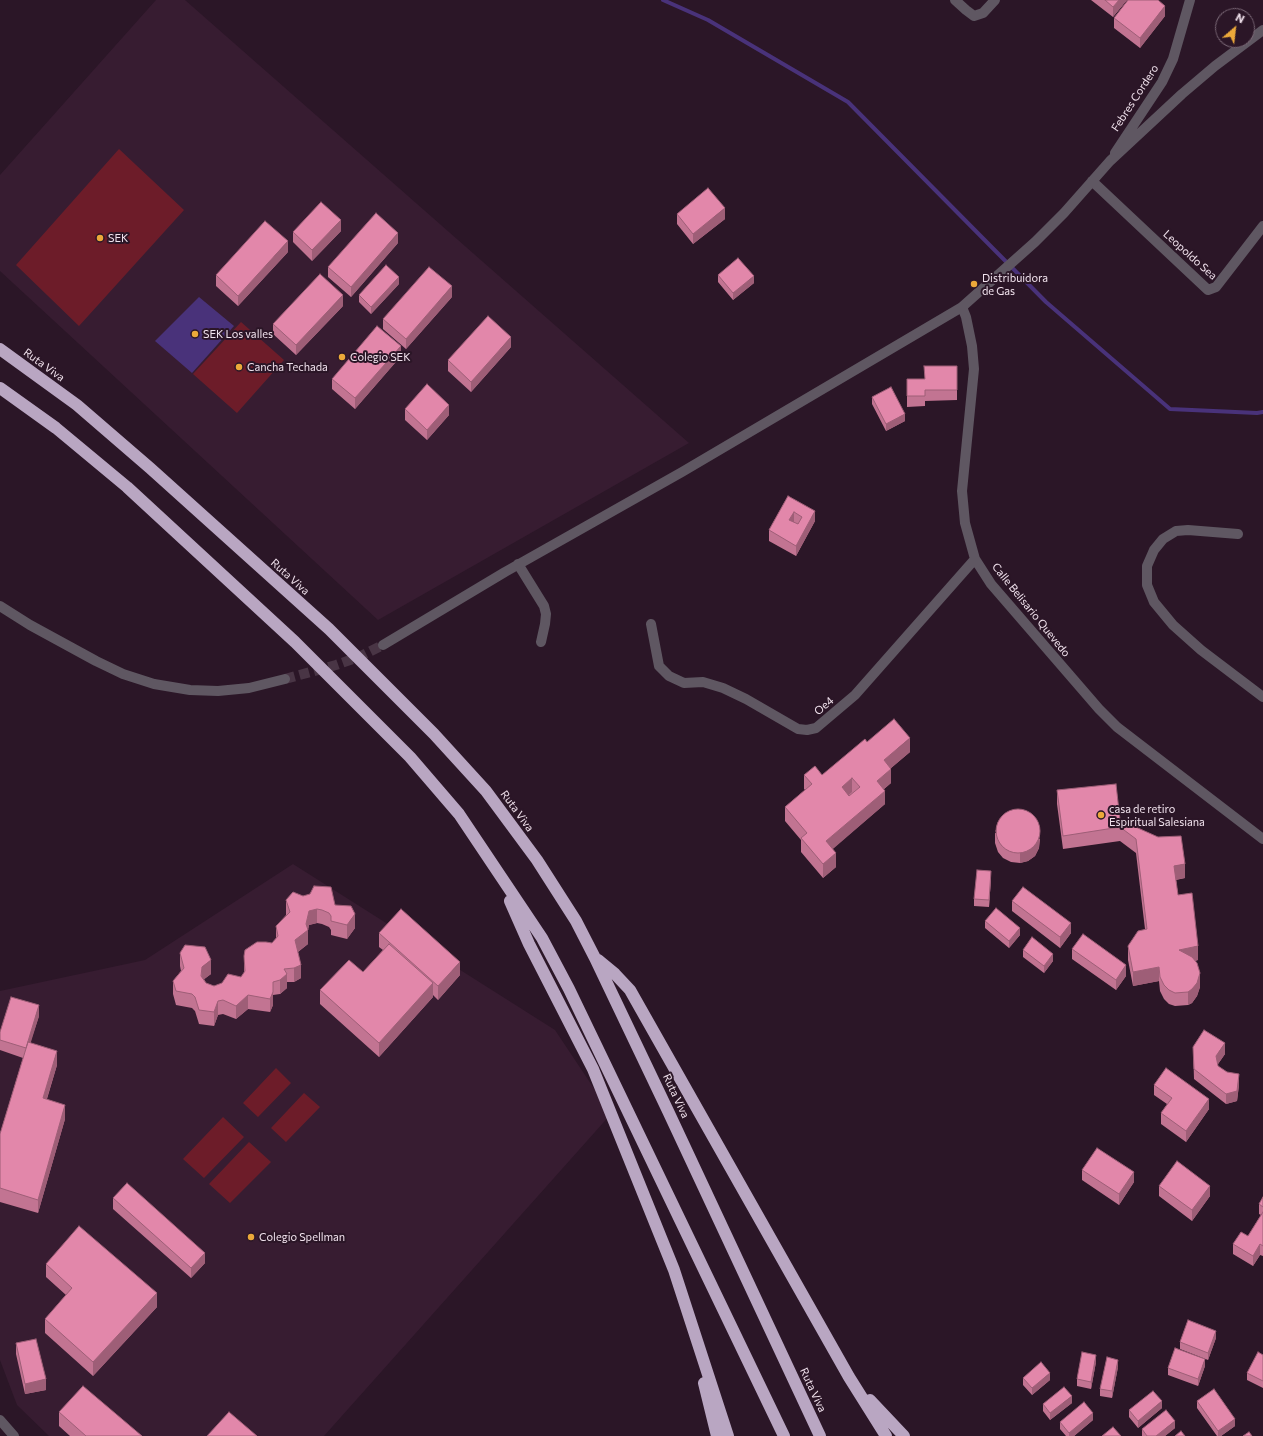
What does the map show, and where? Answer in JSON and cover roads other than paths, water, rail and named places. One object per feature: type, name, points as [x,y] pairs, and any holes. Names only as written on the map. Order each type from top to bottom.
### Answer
[{"type":"highway","name":"Ruta Viva","points":[[0,349],[76,405],[150,468],[329,629],[434,734],[486,791],[537,860],[576,921],[668,1111],[820,1436]]},
{"type":"highway","points":[[0,388],[56,428],[127,488],[295,642],[410,757],[459,814],[542,938],[569,989],[784,1436]]},
{"type":"highway","points":[[499,875],[529,944],[593,1069],[674,1270],[728,1436]]},
{"type":"highway","points":[[595,958],[615,974],[630,990],[849,1377],[886,1436]]},
{"type":"highway","points":[[695,1332],[705,1390],[717,1436]]},
{"type":"highway","points":[[849,1377],[904,1436]]},
{"type":"street","points":[[955,0],[974,16],[983,13],[995,0]]},
{"type":"street","name":"Febres Cordero","points":[[1110,161],[1124,137],[1162,82],[1173,59],[1190,0]]},
{"type":"street","points":[[383,645],[518,564],[682,472],[962,307],[1035,242],[1064,213],[1110,161],[1215,66],[1263,30]]},
{"type":"street","name":"Leopoldo Sea","points":[[1092,181],[1208,290],[1216,287],[1263,226]]},
{"type":"street","name":"Calle Belisario Quevedo","points":[[962,307],[966,317],[972,346],[974,369],[962,491],[965,523],[975,559],[991,584],[1099,709],[1117,727],[1263,838]]},
{"type":"street","points":[[1238,534],[1188,530],[1176,531],[1163,539],[1154,550],[1147,566],[1147,585],[1154,602],[1173,625],[1201,650],[1263,697]]},
{"type":"street","name":"Oe4","points":[[651,624],[659,666],[669,676],[684,683],[703,682],[723,688],[746,699],[798,729],[807,730],[816,728],[855,695],[975,559]]},
{"type":"street","points":[[518,564],[544,606],[546,614],[541,642]]},
{"type":"street","points":[[0,606],[30,625],[96,661],[124,674],[154,684],[190,690],[218,691],[249,688],[285,679]]},
{"type":"street","points":[[0,1420],[14,1436]]},
{"type":"waterway","points":[[663,0],[708,20],[848,102],[1046,302],[1170,409],[1263,412]]},
{"type":"tunnel","points":[[285,679],[336,665],[361,656],[383,645]]},
{"type":"place","name":"SEK","points":[[100,238]]},
{"type":"place","name":"Distribuidora de Gas","points":[[974,284]]},
{"type":"place","name":"SEK Los valles","points":[[195,334]]},
{"type":"place","name":"Colegio SEK","points":[[342,357]]},
{"type":"place","name":"Cancha Techada","points":[[239,367]]},
{"type":"place","name":"casa de retiro Espiritual Salesiana","points":[[1101,815]]},
{"type":"place","name":"Colegio Spellman","points":[[251,1237]]}]
